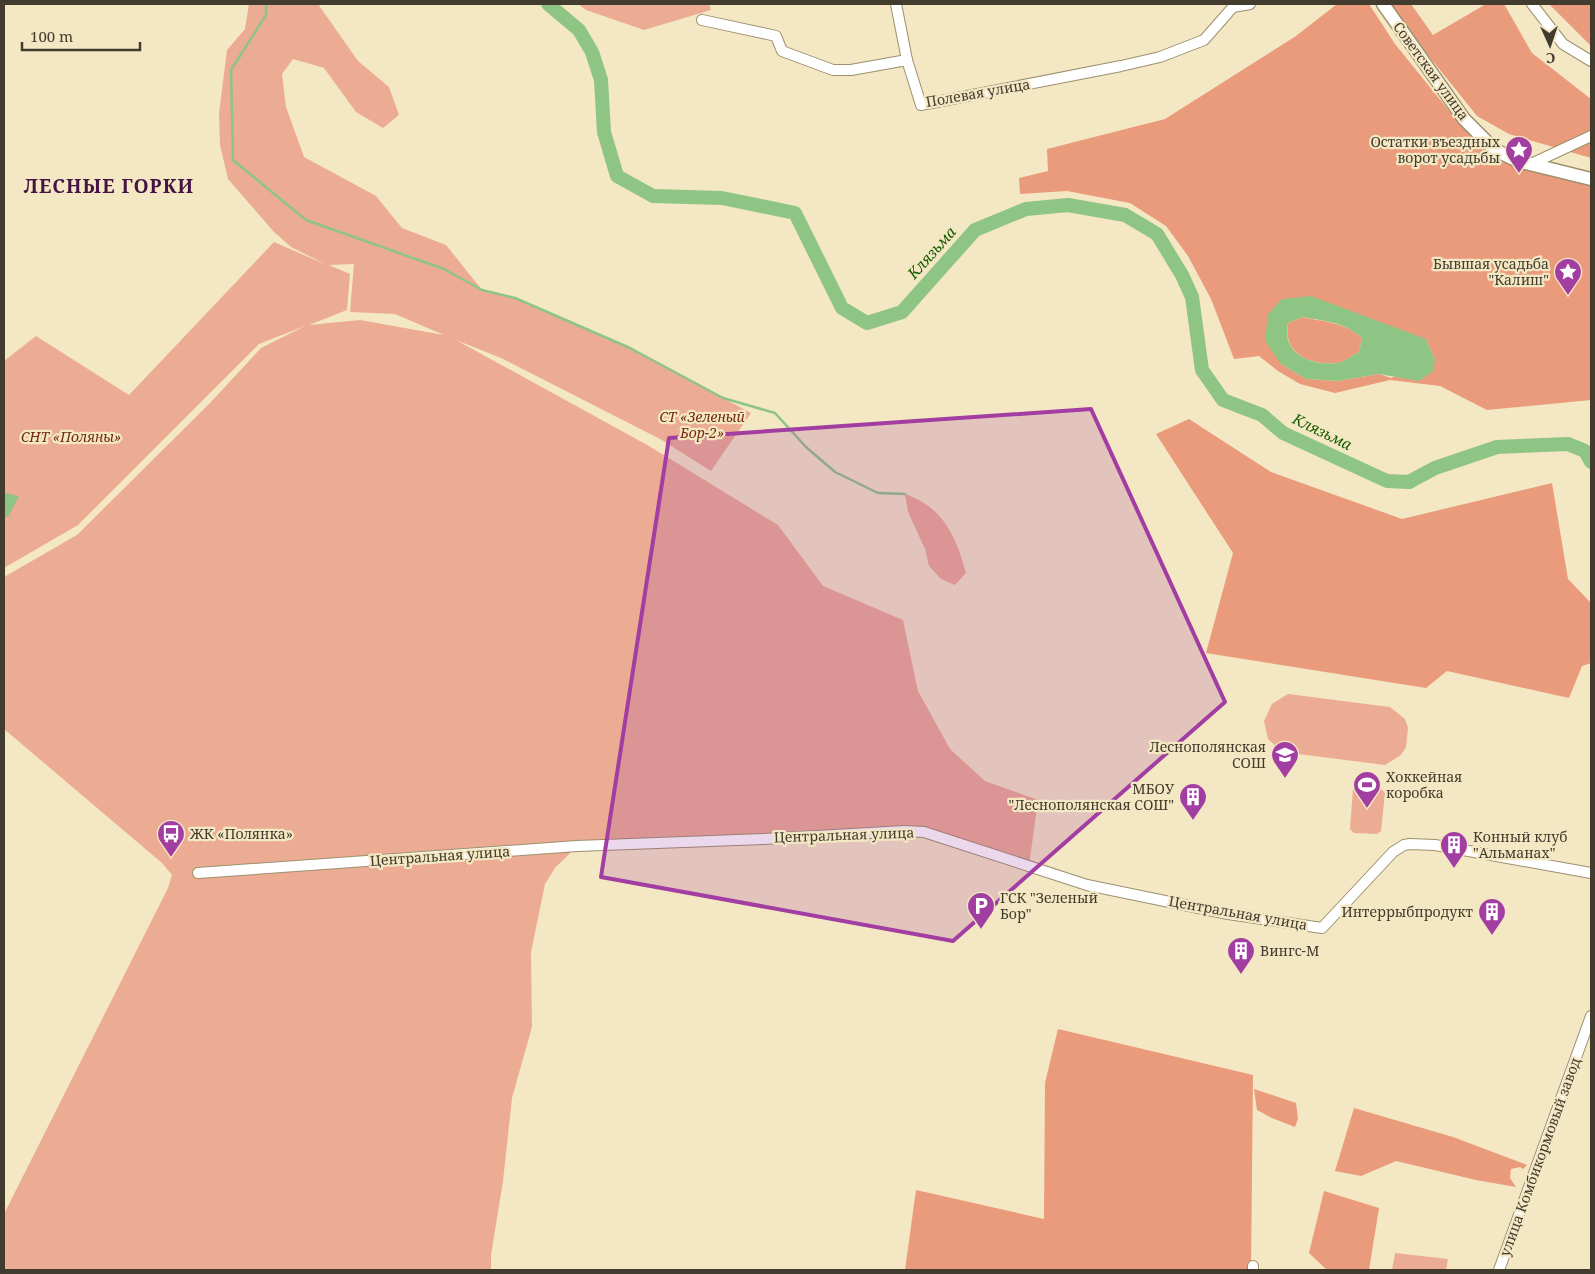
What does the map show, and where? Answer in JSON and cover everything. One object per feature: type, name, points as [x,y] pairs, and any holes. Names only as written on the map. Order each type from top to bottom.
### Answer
[{"type":"main road","name":"Советская улица","points":[[1382,4],[1464,119],[1495,150],[1531,164],[1591,179]]},
{"type":"street","points":[[702,20],[776,36],[782,51],[833,70],[851,70],[907,60],[896,4]]},
{"type":"street","name":"Полевая улица","points":[[907,60],[921,105],[1121,66],[1160,56],[1204,40],[1233,7],[1250,4]]},
{"type":"street","points":[[1532,4],[1563,44],[1591,61]]},
{"type":"street","points":[[1531,164],[1591,136]]},
{"type":"street","name":"Центральная улица","points":[[198,873],[577,846],[764,839],[904,831],[924,832],[1087,885],[1228,914],[1322,928],[1393,852],[1404,845],[1435,845],[1591,873]]},
{"type":"street","name":"улица Комбикормовый завод","points":[[1499,1270],[1591,1016]]},
{"type":"highlighted area","points":[[1091,409],[1225,702],[953,941],[601,877],[669,438]]},
{"type":"green space","points":[[249,4],[318,4],[358,61],[389,87],[399,115],[383,128],[356,112],[324,68],[293,59],[282,74],[286,107],[304,157],[376,196],[402,228],[446,245],[482,290],[515,298],[630,348],[751,413],[711,471],[660,439],[501,358],[456,340],[649,446],[778,525],[823,586],[903,620],[918,691],[950,749],[985,781],[1038,800],[1029,866],[924,832],[577,846],[555,868],[545,884],[531,952],[532,1027],[512,1098],[503,1181],[491,1255],[491,1270],[4,1270],[4,1214],[168,888],[172,875],[162,863],[4,729],[4,577],[77,535],[210,403],[261,348],[305,326],[259,344],[78,525],[4,568],[4,361],[36,336],[129,395],[274,242],[327,265],[291,247],[274,232],[228,179],[220,145],[219,113],[227,50],[245,29]],"holes":[[[354,264],[350,312],[395,314],[444,335],[360,320],[309,325],[347,310],[350,274],[329,265]]]},
{"type":"green space","points":[[578,4],[709,4],[711,10],[644,30],[586,10]]},
{"type":"green space","points":[[905,494],[929,507],[938,515],[952,535],[966,573],[955,585],[941,579],[929,566],[925,549],[908,512]]},
{"type":"green space","points":[[1288,694],[1390,707],[1405,719],[1408,728],[1406,747],[1401,755],[1385,765],[1282,752],[1268,739],[1264,721],[1272,704]]},
{"type":"green space","name":"Хоккейная коробка","points":[[1358,785],[1379,787],[1385,793],[1381,831],[1377,834],[1354,833],[1350,829],[1353,789]]},
{"type":"green space","points":[[1395,1253],[1448,1259],[1446,1270],[1392,1270]]},
{"type":"shaded area","points":[[1337,4],[1369,4],[1395,44],[1463,128],[1494,160],[1591,185],[1591,400],[1487,410],[1440,386],[1390,380],[1335,393],[1300,384],[1278,371],[1259,356],[1234,359],[1211,299],[1188,256],[1166,226],[1130,203],[1067,191],[1020,194],[1019,178],[1048,171],[1047,149],[1165,119],[1296,36]],"holes":[[[1282,299],[1426,339],[1435,360],[1391,378],[1379,374],[1337,381],[1306,379],[1281,364]]]},
{"type":"shaded area","points":[[1392,4],[1411,4],[1433,35],[1486,4],[1504,4],[1532,53],[1591,99],[1591,158],[1509,134],[1477,116],[1411,34]]},
{"type":"shaded area","points":[[1549,4],[1591,4],[1591,46]]},
{"type":"shaded area","points":[[1311,296],[1426,339],[1435,360],[1433,371],[1419,381],[1379,374],[1337,381],[1306,379],[1281,364],[1265,341],[1268,314],[1282,299]],"holes":[[[1302,317],[1342,325],[1349,329],[1362,338],[1359,352],[1338,363],[1318,362],[1300,356],[1289,343],[1287,334],[1288,323]]]},
{"type":"shaded area","points":[[1302,317],[1334,323],[1349,329],[1362,338],[1359,352],[1338,363],[1318,362],[1301,356],[1289,343],[1287,334],[1288,323]]},
{"type":"shaded area","points":[[1189,419],[1271,472],[1402,519],[1552,483],[1568,579],[1591,603],[1591,663],[1582,666],[1569,698],[1447,671],[1426,688],[1206,653],[1233,553],[1156,434]]},
{"type":"shaded area","points":[[4,493],[19,496],[8,517],[4,517]]},
{"type":"shaded area","points":[[1058,1029],[1253,1075],[1251,1270],[905,1270],[916,1190],[1044,1219],[1045,1083]]},
{"type":"shaded area","points":[[1254,1089],[1296,1103],[1298,1119],[1295,1127],[1257,1110]]},
{"type":"shaded area","points":[[1354,1108],[1453,1137],[1527,1165],[1523,1169],[1520,1167],[1511,1169],[1510,1178],[1516,1187],[1476,1180],[1396,1161],[1361,1176],[1335,1171]]},
{"type":"shaded area","points":[[1324,1191],[1379,1208],[1369,1270],[1327,1270],[1309,1253]]},
{"type":"waterway","points":[[266,4],[266,15],[231,70],[233,160],[306,220],[444,269],[482,290],[515,298],[630,348],[723,398],[775,413],[806,447],[835,472],[878,493],[905,494]]},
{"type":"waterway","name":"Клязьма","points":[[548,4],[579,30],[592,52],[601,80],[604,132],[617,176],[653,196],[722,198],[795,213],[842,308],[867,323],[902,312],[975,230],[1026,209],[1068,205],[1125,215],[1157,234],[1182,275],[1192,297],[1202,370],[1223,400],[1262,415],[1283,433],[1387,481],[1409,482],[1435,468],[1497,447],[1568,444],[1585,451],[1591,462]]},
{"type":"place","name":"Остатки въездных ворот усадьбы","points":[[1519,174]]},
{"type":"place","name":"Бывшая усадьба \"Калиш\"","points":[[1568,296]]},
{"type":"place","name":"Леснополянская СОШ","points":[[1285,779]]},
{"type":"place","name":"Хоккейная коробка","points":[[1367,809]]},
{"type":"place","name":"МБОУ \"Леснополянская СОШ\"","points":[[1193,821]]},
{"type":"place","name":"ЖК «Полянка»","points":[[171,858]]},
{"type":"place","name":"Конный клуб \"Альманах\"","points":[[1454,869]]},
{"type":"place","name":"ГСК \"Зеленый Бор\"","points":[[981,930]]},
{"type":"place","name":"Интеррыбпродукт","points":[[1492,936]]},
{"type":"place","name":"Вингс-М","points":[[1241,975]]},
{"type":"district","name":"ЛЕСНЫЕ ГОРКИ","points":[[109,186]]},
{"type":"park label","name":"СТ «Зеленый Бор-2»","points":[[702,426]]},
{"type":"park label","name":"СНТ «Поляны»","points":[[71,437]]}]
